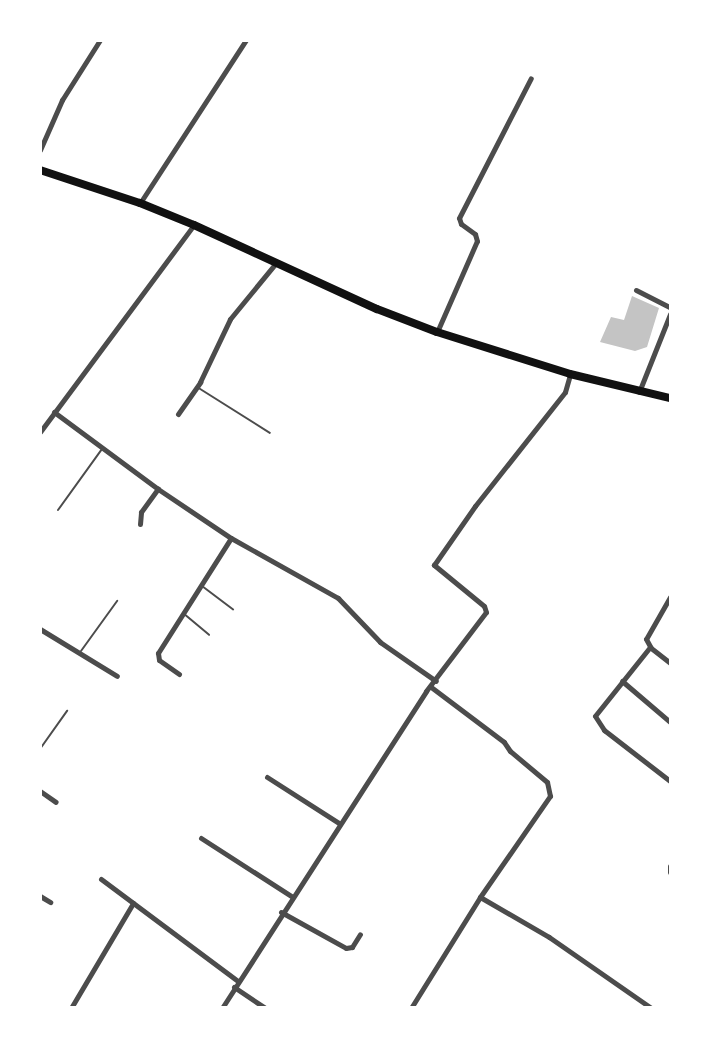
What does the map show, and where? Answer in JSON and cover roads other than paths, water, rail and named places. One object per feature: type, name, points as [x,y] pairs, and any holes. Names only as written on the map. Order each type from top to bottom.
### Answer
[{"type":"main road","points":[[40,170],[140,203],[194,225],[377,309],[437,332],[570,374],[670,398]]},
{"type":"street","points":[[40,150],[62,100],[100,40]]},
{"type":"street","points":[[140,203],[246,40]]},
{"type":"street","points":[[437,332],[477,241],[475,234],[461,224],[459,218],[531,78]]},
{"type":"street","points":[[40,432],[44,420],[54,412],[194,225]]},
{"type":"street","points":[[178,414],[197,387],[230,319],[275,264]]},
{"type":"street","points":[[636,290],[670,308]]},
{"type":"street","points":[[639,392],[670,314]]},
{"type":"street","points":[[222,1008],[339,823],[431,687],[486,612],[484,606],[434,565],[475,506],[565,392],[570,374]]},
{"type":"street","points":[[54,412],[158,489],[231,538],[338,598],[380,642],[436,681]]},
{"type":"street","points":[[140,524],[141,512],[158,489]]},
{"type":"street","points":[[179,674],[159,660],[157,655],[231,538]]},
{"type":"street","points":[[670,597],[647,635],[650,647],[670,663]]},
{"type":"street","points":[[40,629],[117,676]]},
{"type":"street","points":[[650,647],[598,710],[596,720],[604,730],[670,781]]},
{"type":"street","points":[[622,681],[670,722]]},
{"type":"street","points":[[411,1008],[480,897],[550,796],[547,782],[510,751],[504,742],[431,687]]},
{"type":"street","points":[[267,777],[339,823]]},
{"type":"street","points":[[40,791],[56,802]]},
{"type":"street","points":[[201,838],[291,896]]},
{"type":"street","points":[[670,866],[670,872]]},
{"type":"street","points":[[101,879],[238,981]]},
{"type":"street","points":[[40,896],[50,902]]},
{"type":"street","points":[[480,897],[549,937],[651,1008]]},
{"type":"street","points":[[71,1008],[133,903]]},
{"type":"street","points":[[281,912],[346,948],[354,945],[360,934]]},
{"type":"street","points":[[234,987],[265,1008]]},
{"type":"lane","points":[[197,387],[270,433]]},
{"type":"lane","points":[[58,510],[102,449]]},
{"type":"lane","points":[[202,586],[233,609]]},
{"type":"lane","points":[[79,654],[117,601]]},
{"type":"lane","points":[[183,614],[208,635]]},
{"type":"lane","points":[[40,749],[67,711]]}]
